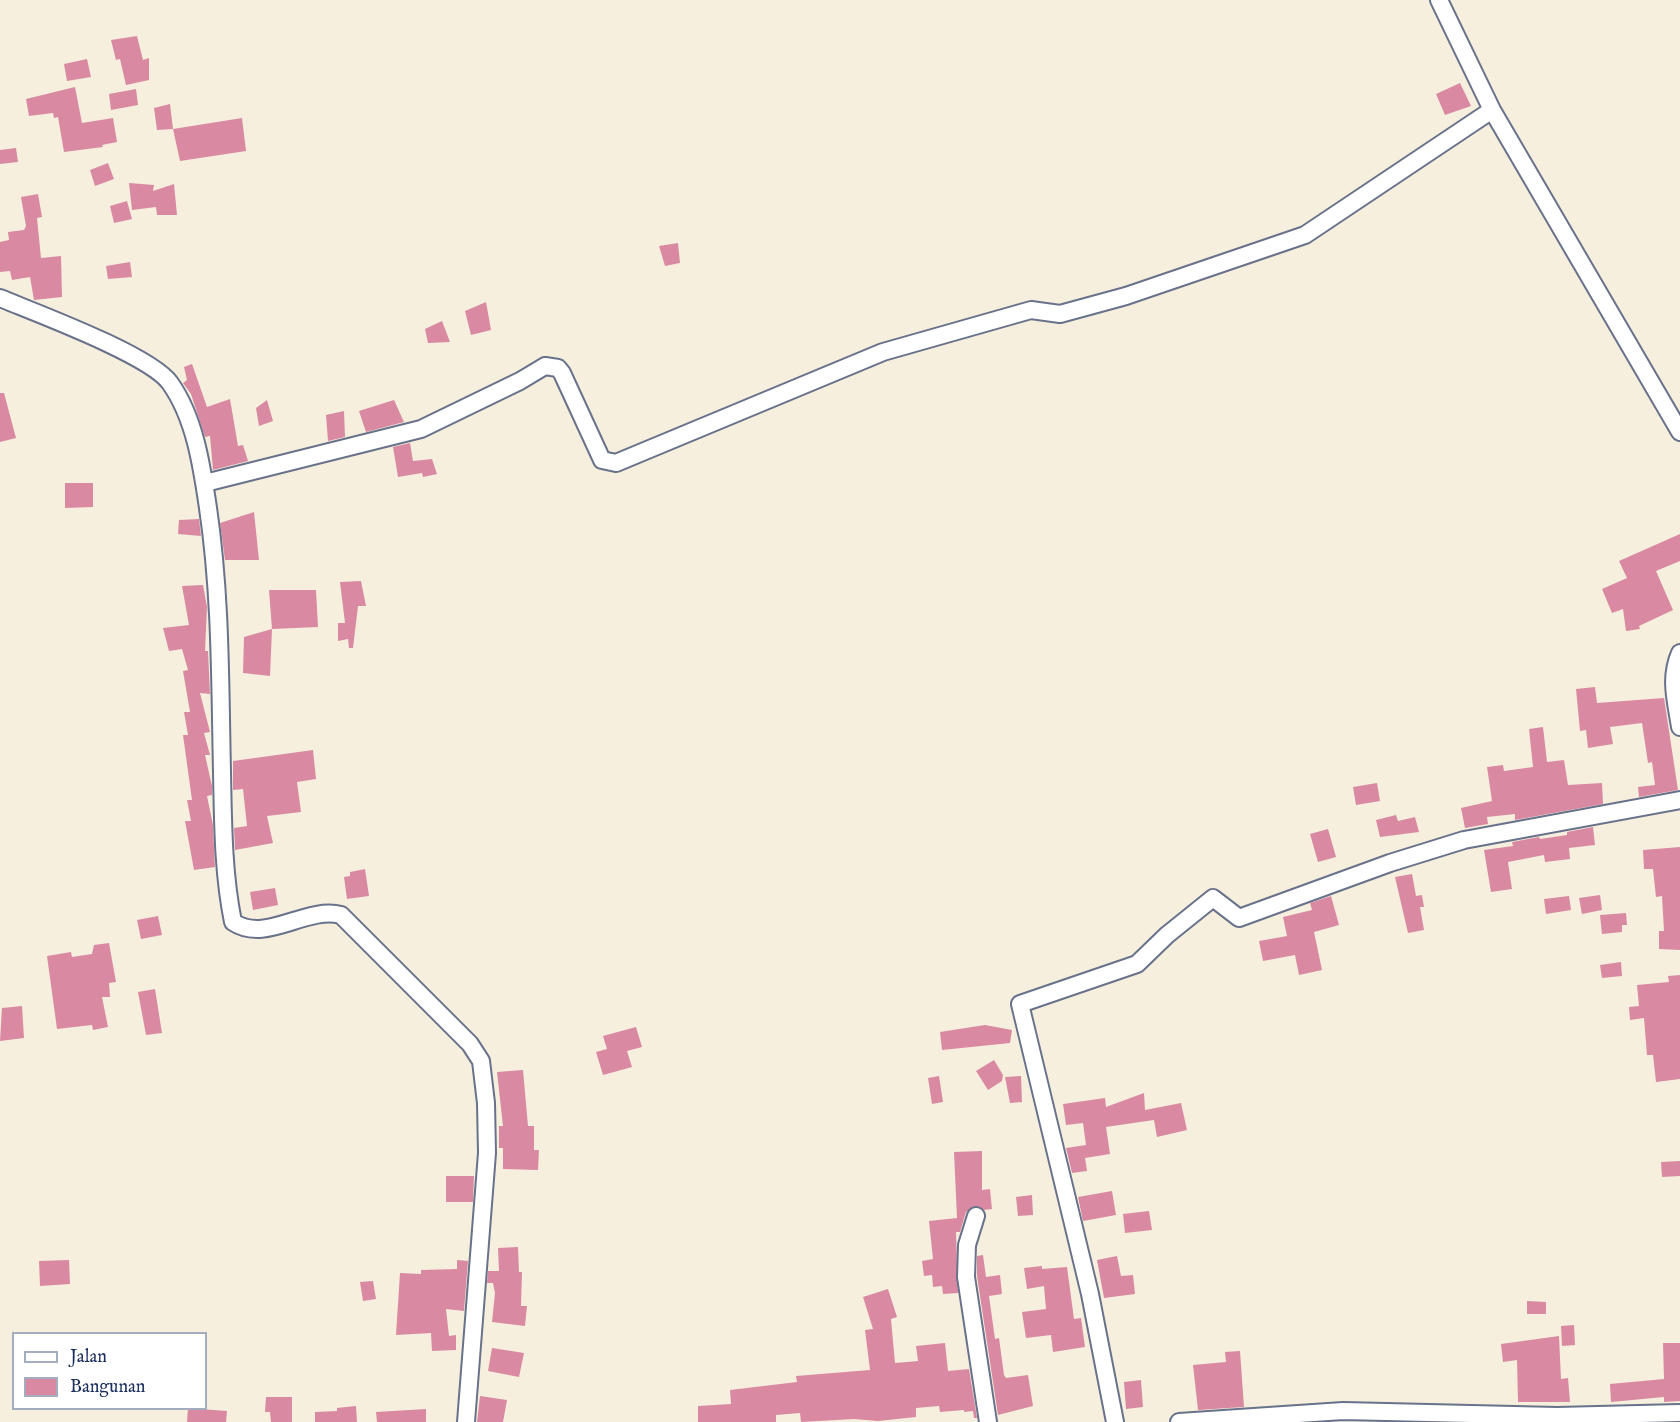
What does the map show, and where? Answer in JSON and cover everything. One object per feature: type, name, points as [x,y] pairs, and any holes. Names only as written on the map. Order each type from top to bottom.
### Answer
[{"type":"street","points":[[1439,0],[1492,110],[1680,432]]},
{"type":"street","points":[[205,483],[421,429],[546,366],[558,368],[562,373],[602,460],[616,463],[883,352],[1031,310],[1060,314],[1126,296],[1305,235],[1492,110]]},
{"type":"street","points":[[0,298],[41,314],[146,363],[170,382],[188,419],[205,483],[217,571],[224,836],[233,922],[243,928],[255,930],[323,915],[341,915],[470,1044],[481,1061],[486,1103],[487,1153],[466,1422]]},
{"type":"street","points":[[1680,653],[1674,666],[1673,679],[1680,727]]},
{"type":"street","points":[[1115,1422],[1090,1294],[1020,1004],[1137,964],[1167,935],[1213,898],[1239,918],[1390,863],[1464,840],[1680,800]]},
{"type":"street","points":[[976,1216],[967,1245],[966,1277],[988,1422]]},
{"type":"street","points":[[1179,1422],[1343,1411],[1557,1416],[1680,1413]]},
{"type":"building","points":[[137,36],[143,60],[149,58],[149,80],[126,85],[120,59],[116,60],[111,40]]},
{"type":"building","points":[[87,59],[91,77],[67,81],[64,64]]},
{"type":"building","points":[[1460,83],[1471,106],[1445,115],[1436,94]]},
{"type":"building","points":[[75,87],[82,123],[113,118],[117,142],[102,145],[103,147],[64,152],[58,117],[54,118],[53,113],[29,116],[26,99]]},
{"type":"building","points":[[136,89],[138,105],[111,110],[109,94]]},
{"type":"building","points":[[170,104],[173,129],[157,130],[154,108]]},
{"type":"building","points":[[242,118],[246,151],[180,161],[173,129]]},
{"type":"building","points":[[16,148],[18,162],[0,164],[0,150]]},
{"type":"building","points":[[108,163],[114,179],[95,186],[90,170]]},
{"type":"building","points":[[129,183],[154,185],[153,191],[174,184],[177,215],[157,215],[156,207],[132,210]]},
{"type":"building","points":[[38,194],[42,217],[37,218],[41,258],[61,256],[62,297],[34,300],[30,277],[12,280],[10,271],[0,272],[0,242],[9,240],[8,232],[24,230],[26,226],[21,197]]},
{"type":"building","points":[[127,201],[132,219],[114,223],[110,206]]},
{"type":"building","points":[[678,243],[680,263],[665,266],[659,246]]},
{"type":"building","points":[[130,262],[132,277],[108,279],[106,266]]},
{"type":"building","points":[[486,302],[491,330],[471,335],[465,311]]},
{"type":"building","points":[[442,321],[450,342],[428,343],[425,329]]},
{"type":"building","points":[[192,364],[207,407],[230,399],[238,446],[243,445],[248,461],[213,470],[210,436],[205,437],[191,394],[183,383],[187,380],[184,367]]},
{"type":"building","points":[[0,393],[4,393],[16,438],[0,442]]},
{"type":"building","points":[[267,400],[273,421],[259,426],[256,408]]},
{"type":"building","points":[[394,400],[404,422],[366,432],[359,411]]},
{"type":"building","points":[[344,411],[345,437],[328,441],[326,415]]},
{"type":"building","points":[[410,443],[413,461],[432,459],[437,474],[423,477],[422,473],[398,477],[393,447]]},
{"type":"building","points":[[65,483],[93,483],[93,507],[65,508]]},
{"type":"building","points":[[254,512],[259,560],[225,560],[220,523]]},
{"type":"building","points":[[199,519],[201,536],[178,534],[179,520]]},
{"type":"building","points":[[1680,534],[1680,561],[1656,571],[1673,610],[1639,626],[1640,629],[1626,631],[1623,609],[1612,613],[1602,589],[1627,578],[1619,561]]},
{"type":"building","points":[[361,581],[366,606],[358,606],[353,648],[349,648],[348,639],[338,641],[338,623],[345,623],[340,582]]},
{"type":"building","points":[[203,585],[207,607],[205,651],[208,651],[210,694],[200,693],[210,732],[204,733],[210,755],[205,755],[212,786],[212,795],[207,796],[213,825],[215,867],[194,870],[185,821],[191,821],[187,800],[192,800],[183,735],[188,735],[184,712],[190,712],[183,671],[188,670],[182,649],[169,651],[163,628],[189,625],[182,586]]},
{"type":"building","points":[[269,590],[316,590],[318,627],[272,629]]},
{"type":"building","points":[[272,629],[270,676],[243,673],[244,637]]},
{"type":"building","points":[[1595,687],[1597,703],[1664,698],[1678,790],[1639,797],[1638,787],[1655,785],[1652,762],[1648,763],[1642,723],[1610,727],[1613,744],[1588,748],[1586,730],[1580,731],[1576,689]]},
{"type":"building","points":[[1543,727],[1547,762],[1564,760],[1568,785],[1602,783],[1603,804],[1515,820],[1515,814],[1487,817],[1488,824],[1465,828],[1461,808],[1492,801],[1487,767],[1503,765],[1504,771],[1533,767],[1529,729]]},
{"type":"building","points":[[313,750],[316,779],[297,782],[301,812],[267,816],[273,843],[235,850],[234,828],[247,826],[243,789],[233,790],[233,761]]},
{"type":"building","points":[[1377,783],[1380,801],[1356,805],[1353,787]]},
{"type":"building","points":[[1396,815],[1398,821],[1415,817],[1419,832],[1380,837],[1376,820]]},
{"type":"building","points":[[1593,827],[1595,845],[1569,848],[1570,859],[1545,862],[1544,855],[1508,862],[1512,889],[1491,892],[1484,850],[1513,846],[1512,842],[1539,837],[1540,839],[1567,835],[1567,832]]},
{"type":"building","points":[[1328,829],[1336,857],[1318,862],[1310,834]]},
{"type":"building","points":[[1680,847],[1680,950],[1659,949],[1659,931],[1664,931],[1662,896],[1656,897],[1653,869],[1644,869],[1643,850]]},
{"type":"building","points":[[365,869],[369,896],[347,899],[344,877],[350,876],[350,872]]},
{"type":"building","points":[[1412,874],[1416,896],[1422,895],[1424,907],[1420,907],[1424,930],[1408,933],[1395,877]]},
{"type":"building","points":[[275,888],[278,905],[253,910],[250,892]]},
{"type":"building","points":[[1600,895],[1602,910],[1582,914],[1579,898]]},
{"type":"building","points":[[1331,896],[1339,925],[1314,932],[1322,970],[1299,975],[1295,955],[1263,961],[1259,941],[1287,936],[1283,917],[1312,910],[1310,903]]},
{"type":"building","points":[[1569,896],[1571,910],[1546,914],[1544,899]]},
{"type":"building","points":[[1626,913],[1627,925],[1622,925],[1622,932],[1602,934],[1600,915]]},
{"type":"building","points":[[158,916],[162,935],[141,939],[137,920]]},
{"type":"building","points":[[109,943],[116,982],[109,983],[110,997],[102,997],[108,1027],[93,1030],[92,1025],[57,1029],[47,956],[71,952],[72,957],[92,954],[94,945]]},
{"type":"building","points":[[1621,962],[1622,976],[1602,978],[1600,965]]},
{"type":"building","points":[[1680,975],[1680,1079],[1656,1082],[1653,1055],[1647,1055],[1644,1018],[1630,1020],[1629,1007],[1639,1006],[1637,985],[1669,982],[1668,976]]},
{"type":"building","points":[[155,989],[162,1033],[146,1035],[138,992]]},
{"type":"building","points":[[22,1006],[24,1038],[0,1041],[2,1008]]},
{"type":"building","points":[[985,1025],[1012,1030],[1010,1043],[942,1050],[940,1032]]},
{"type":"building","points":[[636,1027],[642,1047],[627,1051],[632,1067],[603,1075],[596,1052],[607,1049],[603,1036]]},
{"type":"building","points":[[994,1060],[1003,1075],[1002,1081],[988,1090],[976,1071]]},
{"type":"building","points":[[523,1070],[528,1126],[534,1126],[534,1150],[539,1150],[538,1170],[503,1169],[503,1148],[499,1148],[499,1126],[503,1126],[497,1072]]},
{"type":"building","points":[[939,1076],[943,1102],[932,1104],[928,1078]]},
{"type":"building","points":[[1021,1076],[1022,1102],[1010,1103],[1005,1077]]},
{"type":"building","points":[[1144,1093],[1145,1110],[1181,1103],[1187,1130],[1157,1137],[1154,1120],[1106,1127],[1110,1154],[1085,1158],[1087,1171],[1072,1173],[1066,1148],[1086,1145],[1083,1123],[1066,1125],[1063,1104],[1105,1098],[1106,1107]]},
{"type":"building","points":[[982,1151],[982,1190],[990,1189],[992,1209],[984,1210],[974,1206],[966,1212],[960,1232],[956,1232],[958,1293],[943,1294],[942,1286],[933,1287],[932,1275],[924,1276],[922,1261],[933,1259],[929,1221],[957,1218],[954,1152]]},
{"type":"building","points":[[1680,1161],[1680,1176],[1662,1177],[1661,1162]]},
{"type":"building","points":[[446,1176],[474,1176],[473,1202],[446,1202]]},
{"type":"building","points":[[1112,1191],[1116,1215],[1083,1221],[1078,1197]]},
{"type":"building","points":[[1032,1195],[1033,1215],[1018,1216],[1016,1197]]},
{"type":"building","points":[[1149,1211],[1152,1230],[1125,1233],[1123,1214]]},
{"type":"building","points":[[518,1247],[519,1272],[522,1272],[521,1306],[527,1306],[525,1326],[492,1322],[495,1293],[493,1283],[487,1283],[488,1271],[499,1271],[498,1248]]},
{"type":"building","points":[[983,1255],[986,1277],[1000,1275],[1002,1294],[989,1296],[995,1339],[999,1338],[1004,1375],[1006,1378],[1028,1375],[1033,1406],[998,1415],[977,1276],[977,1256]]},
{"type":"building","points":[[1117,1256],[1121,1276],[1133,1275],[1135,1294],[1104,1298],[1097,1260]]},
{"type":"building","points":[[69,1260],[70,1284],[40,1286],[39,1261]]},
{"type":"building","points":[[457,1260],[468,1261],[464,1311],[446,1309],[449,1336],[456,1335],[456,1350],[432,1351],[431,1333],[396,1335],[400,1273],[421,1274],[421,1270],[457,1269]]},
{"type":"building","points":[[1042,1266],[1042,1269],[1067,1267],[1074,1319],[1081,1318],[1085,1347],[1053,1352],[1051,1335],[1026,1338],[1022,1312],[1046,1309],[1044,1286],[1027,1289],[1024,1268]]},
{"type":"building","points":[[373,1281],[376,1299],[363,1301],[360,1282]]},
{"type":"building","points":[[888,1289],[897,1317],[891,1319],[895,1363],[918,1361],[916,1346],[945,1343],[948,1371],[969,1369],[977,1418],[974,1418],[973,1411],[940,1412],[939,1406],[916,1408],[916,1417],[878,1421],[854,1419],[801,1422],[800,1413],[776,1415],[776,1422],[698,1422],[698,1406],[731,1404],[730,1390],[797,1382],[796,1376],[870,1370],[865,1330],[873,1329],[863,1297]]},
{"type":"building","points":[[1527,1301],[1546,1302],[1546,1314],[1527,1314]]},
{"type":"building","points":[[1574,1325],[1575,1345],[1562,1346],[1561,1326]]},
{"type":"building","points":[[1559,1336],[1561,1379],[1568,1378],[1570,1402],[1518,1402],[1517,1360],[1503,1362],[1501,1344]]},
{"type":"building","points":[[1663,1343],[1680,1343],[1680,1401],[1664,1402],[1664,1397],[1611,1402],[1610,1384],[1664,1379]]},
{"type":"building","points":[[492,1348],[524,1353],[519,1377],[488,1371]]},
{"type":"building","points":[[1240,1351],[1244,1407],[1198,1410],[1193,1365],[1226,1362],[1225,1352]]},
{"type":"building","points":[[1141,1380],[1143,1407],[1126,1409],[1124,1382]]},
{"type":"building","points":[[480,1396],[507,1400],[503,1422],[477,1422]]},
{"type":"building","points":[[266,1397],[292,1397],[292,1422],[271,1422],[270,1412],[265,1412]]},
{"type":"building","points":[[356,1406],[357,1422],[315,1422],[315,1412],[337,1411],[337,1408]]},
{"type":"building","points":[[426,1409],[426,1422],[377,1422],[376,1412]]},
{"type":"building","points":[[188,1410],[227,1411],[226,1422],[187,1422]]}]
